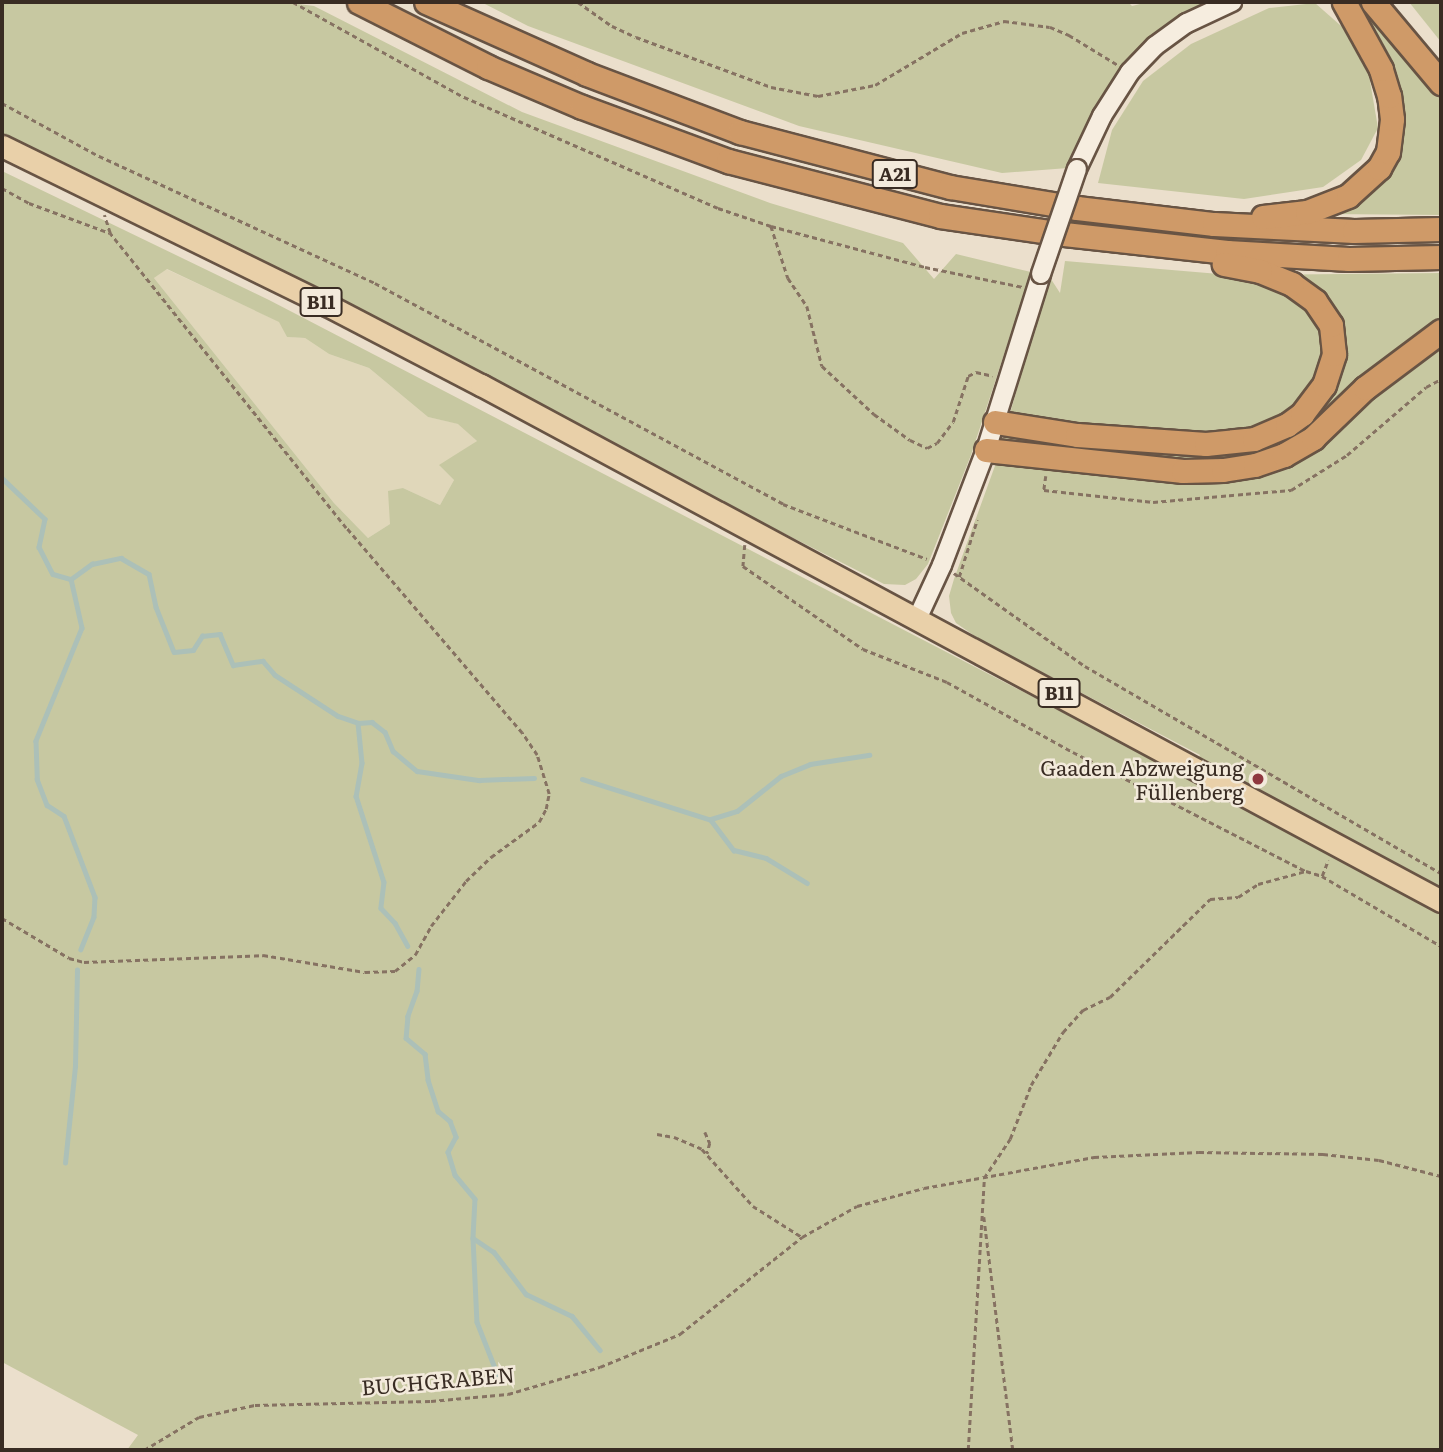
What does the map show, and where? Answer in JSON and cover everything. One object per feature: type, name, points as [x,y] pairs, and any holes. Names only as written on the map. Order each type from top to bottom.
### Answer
[{"type":"highway","name":"A21","points":[[359,2],[488,67],[582,107],[728,161],[940,216],[1178,247],[1349,259],[1441,257]]},
{"type":"highway","name":"A21","points":[[426,2],[587,75],[740,132],[950,187],[1077,208],[1214,224],[1354,231],[1441,229]]},
{"type":"highway","points":[[1373,2],[1441,83]]},
{"type":"highway","points":[[1214,224],[1307,212],[1327,206],[1348,196],[1379,168],[1388,152],[1392,136],[1389,96],[1381,69],[1342,4]]},
{"type":"highway","points":[[995,422],[1077,435],[1206,444],[1254,439],[1275,432],[1302,414],[1324,385],[1332,362],[1334,339],[1324,312],[1304,291],[1277,277],[1226,264],[1178,247]]},
{"type":"highway","points":[[986,450],[1182,471],[1223,470],[1255,465],[1284,455],[1313,438],[1365,388],[1441,331]]},
{"type":"main road","points":[[918,617],[942,565],[986,450],[1038,282],[1077,169],[1102,116],[1130,72],[1155,46],[1187,23],[1232,2]]},
{"type":"main road","name":"B11","points":[[2,146],[327,305],[918,617],[1441,901]]},
{"type":"path","points":[[293,2],[464,97],[718,208],[771,226],[925,267],[1038,282]]},
{"type":"path","points":[[578,2],[612,26],[636,37],[771,87],[818,96],[875,85],[962,33],[1004,21],[1050,27],[1069,35],[1130,72]]},
{"type":"path","points":[[2,103],[99,156],[374,283],[783,504],[942,565],[1085,666],[1441,873]]},
{"type":"path","points":[[2,188],[29,203],[110,233]]},
{"type":"path","points":[[2,918],[60,953],[84,962],[263,955],[365,972],[395,971],[415,956],[451,897],[480,866],[539,822],[546,809],[549,794],[537,755],[522,733],[346,528],[110,233],[102,211],[106,195]]},
{"type":"path","points":[[771,226],[788,278],[807,306],[822,366],[874,414],[910,440],[927,448],[942,439],[953,422],[968,376],[976,372],[1007,379]]},
{"type":"path","points":[[751,529],[743,566],[863,649],[947,682],[1073,752],[1306,871],[1322,876],[1441,946]]},
{"type":"path","points":[[1322,876],[1334,842]]},
{"type":"path","points":[[968,1450],[984,1178],[1010,1139],[1031,1086],[1063,1032],[1083,1010],[1110,997],[1210,899],[1238,897],[1258,884],[1306,871]]},
{"type":"path","points":[[705,1132],[710,1143],[707,1154]]},
{"type":"path","points":[[657,1134],[674,1137],[707,1154],[753,1206],[802,1237]]},
{"type":"path","name":"BUCHGRABEN","points":[[144,1450],[199,1417],[254,1405],[430,1401],[508,1394],[600,1367],[680,1334],[802,1237],[857,1206],[924,1188],[1094,1157],[1199,1152],[1323,1154],[1379,1160],[1441,1175]]},
{"type":"path","points":[[982,1207],[1013,1450]]},
{"type":"shaded area","points":[[166,269],[280,322],[287,337],[305,338],[329,354],[369,368],[428,417],[459,424],[477,441],[440,466],[454,480],[440,505],[403,488],[390,524],[368,538],[334,503],[154,278]]},
{"type":"green space","points":[[2,2],[282,2],[314,6],[522,112],[770,203],[903,243],[934,279],[956,254],[1031,272],[971,455],[928,564],[916,579],[905,585],[884,584],[2,138]]},
{"type":"green space","points":[[481,2],[1128,2],[1132,6],[1148,2],[1211,2],[1166,26],[1132,55],[1105,91],[1068,168],[1002,173],[799,126],[528,26]]},
{"type":"green space","points":[[1354,2],[1363,2],[1441,94],[1441,215],[1328,214],[1399,140]]},
{"type":"green space","points":[[1409,2],[1441,2],[1441,42]]},
{"type":"green space","points":[[1315,3],[1348,32],[1369,75],[1378,128],[1361,160],[1323,187],[1244,199],[1098,183],[1112,130],[1143,81],[1191,44],[1269,8]]},
{"type":"green space","points":[[2,171],[269,300],[1189,778],[1200,755],[979,639],[956,623],[951,613],[949,596],[996,463],[1049,276],[1060,293],[1065,261],[1231,275],[1441,273],[1441,1450],[127,1450],[138,1435],[2,1362]],"holes":[[[167,269],[279,322],[287,337],[305,338],[329,354],[369,368],[428,417],[458,424],[477,441],[439,465],[454,480],[440,505],[403,488],[388,491],[390,524],[368,538],[334,503],[154,278]]]},
{"type":"waterway","points":[[2,478],[45,519],[39,547],[53,574],[71,579],[92,564],[121,558],[149,574],[156,607],[174,652],[193,650],[202,636],[220,634],[233,665],[263,661],[275,675],[338,716],[358,723],[372,722],[385,732],[393,751],[417,771],[479,780],[534,778]]},
{"type":"waterway","points":[[71,579],[82,628],[36,741],[37,779],[47,805],[64,816],[95,897],[94,917],[81,949]]},
{"type":"waterway","points":[[358,723],[362,763],[356,796],[384,882],[381,908],[395,923],[408,946]]},
{"type":"waterway","points":[[711,819],[737,811],[781,776],[810,764],[869,755]]},
{"type":"waterway","points":[[582,779],[711,820],[734,850],[766,858],[807,883]]},
{"type":"waterway","points":[[419,969],[417,991],[408,1016],[406,1038],[425,1054],[428,1080],[438,1111],[450,1121],[456,1137],[448,1152],[455,1175],[475,1199],[473,1238],[477,1322],[499,1378]]},
{"type":"waterway","points":[[65,1163],[75,1066],[77,970]]},
{"type":"waterway","points":[[473,1238],[494,1252],[526,1294],[572,1316],[600,1350]]},
{"type":"place","name":"Gaaden Abzweigung Füllenberg","points":[[1258,779]]}]
